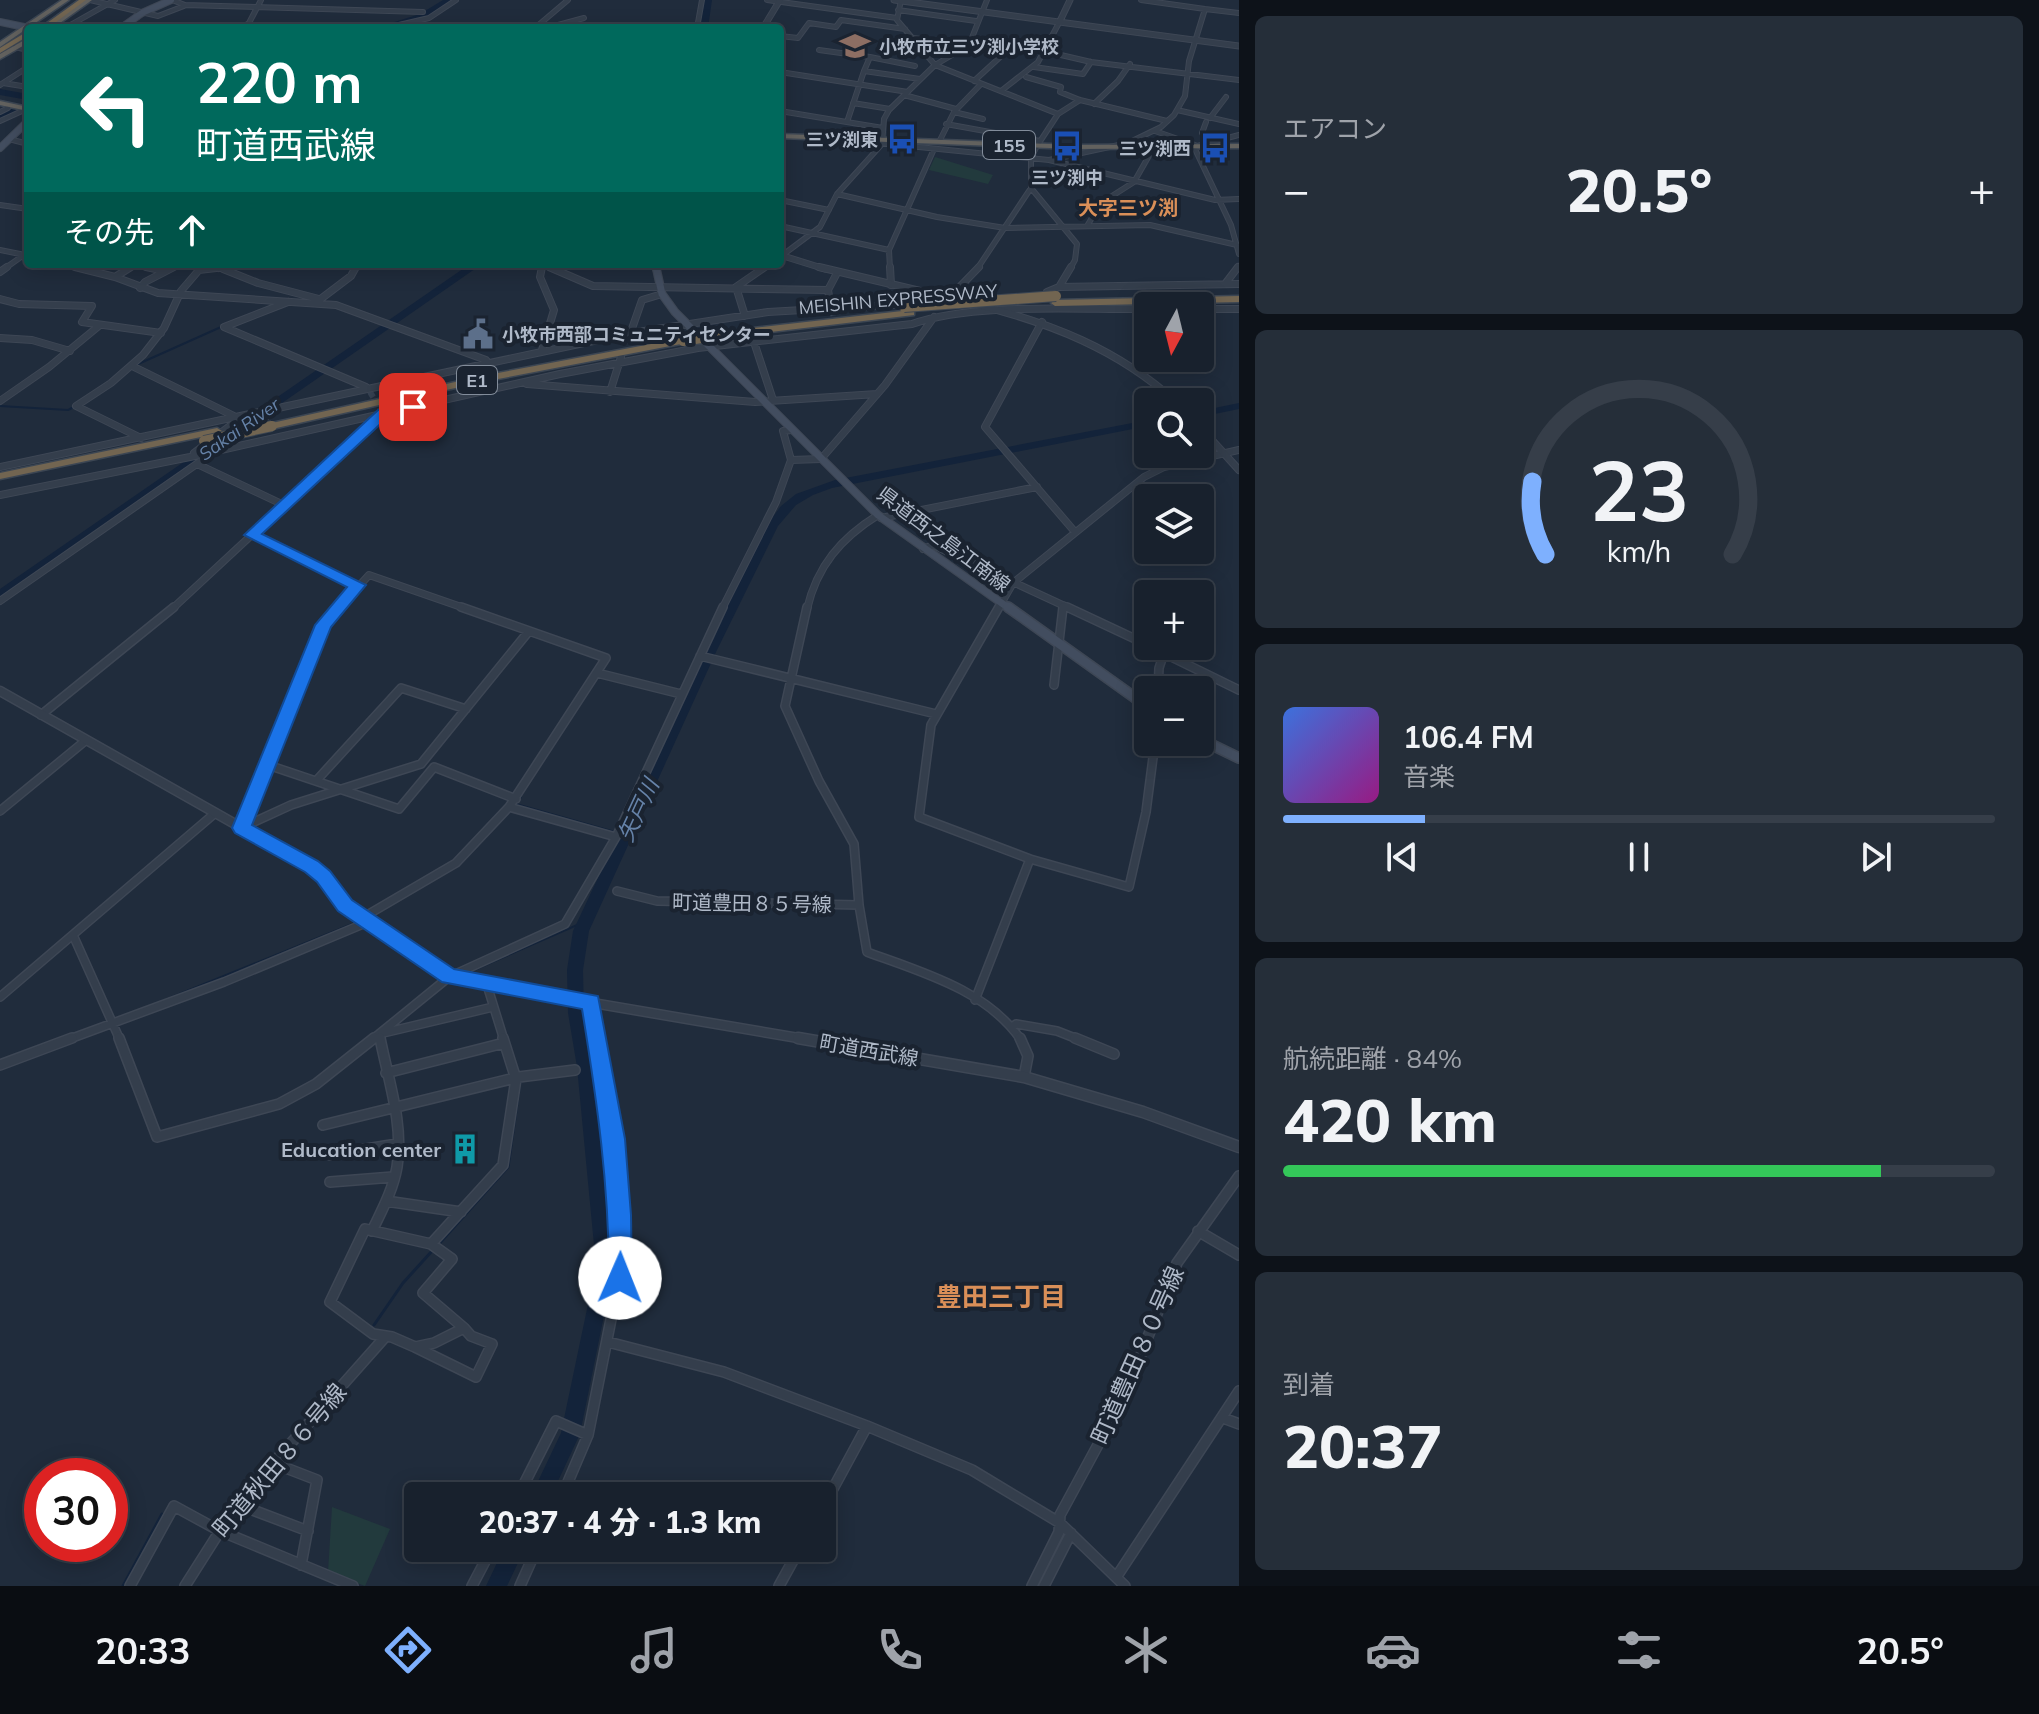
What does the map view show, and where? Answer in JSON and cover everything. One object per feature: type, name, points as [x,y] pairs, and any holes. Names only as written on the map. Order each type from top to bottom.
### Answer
[{"type":"highway","points":[[40,24],[66,0]]},
{"type":"highway","points":[[48,24],[83,0]]},
{"type":"highway","points":[[0,52],[24,37]]},
{"type":"highway","points":[[0,52],[15,47],[24,39]]},
{"type":"highway","name":"155","points":[[784,136],[936,146],[1038,143],[1114,147],[1239,146]]},
{"type":"highway","name":"MEISHIN EXPRESSWAY","points":[[0,483],[217,431],[280,412],[479,373],[716,332],[908,310],[1054,298],[1239,296]]},
{"type":"highway","name":"MEISHIN EXPRESSWAY","points":[[0,476],[204,441],[681,338]]},
{"type":"main road","points":[[127,24],[171,0]]},
{"type":"main road","points":[[0,22],[24,33]]},
{"type":"main road","points":[[0,148],[24,125]]},
{"type":"main road","points":[[656,268],[660,290]]},
{"type":"main road","name":"県道西之島江南線","points":[[660,290],[709,346],[851,491],[880,516],[1134,697]]},
{"type":"main road","points":[[1214,746],[1239,758]]},
{"type":"street","points":[[83,0],[158,16],[185,5]]},
{"type":"street","points":[[72,24],[115,0]]},
{"type":"street","points":[[171,0],[185,5],[423,12]]},
{"type":"street","points":[[248,24],[261,0]]},
{"type":"street","points":[[347,10],[351,0]]},
{"type":"street","points":[[407,24],[446,9],[456,0]]},
{"type":"street","points":[[540,24],[568,0]]},
{"type":"street","points":[[698,24],[702,0]]},
{"type":"street","points":[[767,0],[897,18]]},
{"type":"street","points":[[894,0],[1239,46]]},
{"type":"street","points":[[901,0],[897,18],[935,65],[1058,114]]},
{"type":"street","points":[[784,254],[814,233],[837,194],[882,142],[890,109],[935,65],[969,45],[976,21],[987,0]]},
{"type":"street","points":[[1001,91],[1026,77],[1048,52],[1070,0]]},
{"type":"street","points":[[1141,0],[1239,13]]},
{"type":"street","points":[[766,24],[780,1]]},
{"type":"street","points":[[1049,160],[1057,156],[1109,151],[1155,131],[1167,121],[1177,110],[1187,89],[1186,72],[1205,9]]},
{"type":"street","points":[[898,10],[976,21]]},
{"type":"street","points":[[562,24],[584,18],[582,24]]},
{"type":"street","points":[[784,36],[798,38],[809,23],[836,27],[841,20],[905,29]]},
{"type":"street","points":[[912,38],[1048,52],[1091,62],[1130,64],[1239,80]]},
{"type":"street","points":[[15,47],[24,49]]},
{"type":"street","points":[[974,81],[1010,48]]},
{"type":"street","points":[[819,50],[915,66]]},
{"type":"street","points":[[847,122],[870,57]]},
{"type":"street","points":[[1034,67],[1083,74],[1091,62]]},
{"type":"street","points":[[1094,104],[1118,81],[1130,64]]},
{"type":"street","points":[[1,84],[24,70]]},
{"type":"street","points":[[864,71],[920,79]]},
{"type":"street","points":[[784,73],[906,94],[983,119]]},
{"type":"street","points":[[1026,77],[1061,87],[1060,92],[1080,100],[1167,121]]},
{"type":"street","points":[[1,84],[24,87]]},
{"type":"street","points":[[891,285],[889,250],[946,124],[955,110],[981,84]]},
{"type":"street","points":[[1207,143],[1202,133],[1226,97]]},
{"type":"street","points":[[791,460],[821,459],[877,394],[948,298],[982,264],[1031,188],[1031,158],[1038,143],[1058,114],[1080,100]]},
{"type":"street","points":[[853,103],[890,109]]},
{"type":"street","points":[[0,121],[14,109]]},
{"type":"street","points":[[1177,110],[1208,120],[1239,124]]},
{"type":"street","points":[[784,112],[883,128]]},
{"type":"street","points":[[946,124],[1038,143]]},
{"type":"street","points":[[1155,131],[1195,146],[1239,135]]},
{"type":"street","points":[[9,139],[24,143]]},
{"type":"street","points":[[936,146],[1049,160],[1221,201],[1239,199]]},
{"type":"street","points":[[1195,146],[1200,165],[1221,201],[1239,254]]},
{"type":"street","points":[[1087,226],[1092,210],[1134,181],[1154,147]]},
{"type":"street","points":[[1031,188],[1078,250],[1054,298]]},
{"type":"street","points":[[837,194],[1005,228],[1159,226],[1237,245]]},
{"type":"street","points":[[784,201],[829,210]]},
{"type":"street","points":[[0,205],[24,208]]},
{"type":"street","points":[[784,227],[889,250]]},
{"type":"street","points":[[0,250],[24,254]]},
{"type":"street","points":[[1,271],[24,256]]},
{"type":"street","points":[[784,257],[837,273],[1042,322],[1125,361],[1159,388]]},
{"type":"street","points":[[1225,284],[1239,266]]},
{"type":"street","points":[[78,268],[115,277],[140,288],[178,295],[292,301],[318,301],[351,276],[356,268]]},
{"type":"street","points":[[115,277],[130,268]]},
{"type":"street","points":[[154,268],[167,271]]},
{"type":"street","points":[[140,288],[145,282],[173,268]]},
{"type":"street","points":[[141,438],[76,406],[132,366],[161,333],[178,295],[199,270],[212,268]]},
{"type":"street","points":[[228,268],[249,281],[276,285],[394,324],[486,360],[491,367]]},
{"type":"street","points":[[541,268],[540,277],[554,310],[542,350]]},
{"type":"street","points":[[551,268],[593,286],[660,290],[736,287],[828,290]]},
{"type":"street","points":[[736,287],[764,268]]},
{"type":"street","points":[[832,308],[828,290],[837,273]]},
{"type":"street","points":[[0,467],[247,414],[280,412],[486,360],[687,323],[948,298],[1054,298],[1239,284]]},
{"type":"street","points":[[736,287],[745,317]]},
{"type":"street","points":[[628,340],[642,300],[660,290]]},
{"type":"street","points":[[521,384],[620,360],[753,339],[912,324],[934,316],[1001,311],[1054,298],[1134,307]]},
{"type":"street","points":[[0,299],[19,304],[92,306],[82,322],[161,333]]},
{"type":"street","points":[[292,301],[224,327],[369,390]]},
{"type":"street","points":[[1214,306],[1239,309]]},
{"type":"street","points":[[1042,322],[985,427],[1075,532]]},
{"type":"street","points":[[0,401],[70,351],[100,325]]},
{"type":"street","points":[[0,338],[32,340],[70,351]]},
{"type":"street","points":[[753,339],[773,400]]},
{"type":"street","points":[[610,392],[620,360]]},
{"type":"street","points":[[132,366],[236,417]]},
{"type":"street","points":[[0,495],[190,457],[499,384],[763,401],[877,394]]},
{"type":"street","points":[[41,715],[165,616],[286,506],[382,411]]},
{"type":"street","points":[[0,601],[217,450],[280,412]]},
{"type":"street","points":[[190,457],[247,414]]},
{"type":"street","points":[[73,935],[113,1023],[157,1137],[279,1104],[316,1084],[449,977],[565,924],[616,837],[681,694],[776,502],[791,460],[783,431],[791,430]]},
{"type":"street","points":[[1214,442],[1239,470]]},
{"type":"street","points":[[1153,756],[1146,812],[1129,887],[1030,859],[919,817],[925,756],[936,714],[1013,583],[1144,477],[1164,467],[1239,450]]},
{"type":"street","points":[[197,464],[286,506]]},
{"type":"street","points":[[859,905],[854,844],[785,706],[810,596],[822,565],[852,531],[880,516],[1037,487]]},
{"type":"street","points":[[251,535],[358,585]]},
{"type":"street","points":[[923,549],[933,545],[1134,639]]},
{"type":"street","points":[[0,1065],[224,982],[365,920],[456,863],[516,799],[606,658],[369,575],[323,625],[241,828]]},
{"type":"street","points":[[1054,685],[1063,605]]},
{"type":"street","points":[[241,828],[291,805],[421,764],[529,631]]},
{"type":"street","points":[[701,656],[936,714]]},
{"type":"street","points":[[1178,660],[1239,690]]},
{"type":"street","points":[[597,673],[681,694]]},
{"type":"street","points":[[316,781],[401,688],[466,709]]},
{"type":"street","points":[[0,691],[311,867],[323,877],[345,906],[449,977]]},
{"type":"street","points":[[0,811],[85,741]]},
{"type":"street","points":[[265,764],[399,809],[434,767],[516,799]]},
{"type":"street","points":[[509,807],[616,837]]},
{"type":"street","points":[[0,997],[214,814]]},
{"type":"street","points":[[975,1000],[1030,859]]},
{"type":"street","name":"町道豊田８５号線","points":[[617,891],[657,901],[859,905],[863,945],[867,952],[954,984],[1012,1027]]},
{"type":"street","name":"町道西武線","points":[[449,977],[1024,1077],[1116,1103],[1239,1147]]},
{"type":"street","points":[[431,1244],[503,1165],[518,1078],[504,1043],[489,986]]},
{"type":"street","points":[[568,1482],[588,1435],[622,1264],[613,1130],[586,1001]]},
{"type":"street","points":[[379,1034],[493,1007]]},
{"type":"street","points":[[1024,1077],[1028,1056],[1012,1027],[1016,1024],[1057,1031],[1114,1054]]},
{"type":"street","points":[[372,1231],[386,1201],[398,1159],[393,1110],[379,1034]]},
{"type":"street","points":[[386,1073],[504,1043]]},
{"type":"street","points":[[323,1125],[518,1078],[575,1070]]},
{"type":"street","points":[[330,1155],[397,1144]]},
{"type":"street","name":"町道豊田８０号線","points":[[1032,1586],[1059,1532],[1060,1515],[1125,1395],[1177,1263],[1239,1176]]},
{"type":"street","points":[[330,1182],[393,1177]]},
{"type":"street","points":[[386,1201],[461,1212]]},
{"type":"street","points":[[365,1229],[431,1244],[452,1259],[423,1293],[465,1329],[492,1344],[476,1377],[417,1348],[373,1334],[330,1302],[365,1229]]},
{"type":"street","points":[[1198,1231],[1239,1255]]},
{"type":"street","points":[[417,1348],[465,1329]]},
{"type":"street","name":"町道秋田８６号線","points":[[185,1586],[237,1504],[384,1338]]},
{"type":"street","points":[[608,1342],[724,1372],[972,1470],[1060,1523],[1125,1586]]},
{"type":"street","points":[[1117,1576],[1239,1391]]},
{"type":"street","points":[[1223,1418],[1239,1424]]},
{"type":"street","points":[[525,1482],[556,1421],[588,1435]]},
{"type":"street","points":[[836,1483],[867,1426]]},
{"type":"street","points":[[273,1463],[317,1480],[301,1565]]},
{"type":"street","points":[[237,1504],[308,1531]]},
{"type":"street","points":[[130,1586],[174,1506],[218,1530],[353,1586]]},
{"type":"street","points":[[1044,1586],[1071,1533]]},
{"type":"street","points":[[472,1586],[485,1562]]},
{"type":"street","points":[[520,1586],[531,1562]]},
{"type":"street","points":[[779,1586],[792,1562]]},
{"type":"green space","points":[[935,157],[993,175],[988,184],[929,170]]},
{"type":"green space","points":[[332,1507],[390,1529],[365,1586],[328,1572]]},
{"type":"waterway","points":[[394,24],[423,16],[448,0]]},
{"type":"waterway","name":"Sakai River","points":[[705,24],[708,0]]},
{"type":"waterway","points":[[0,92],[24,96]]},
{"type":"waterway","points":[[0,116],[24,106]]},
{"type":"waterway","name":"Sakai River","points":[[0,595],[471,268]]},
{"type":"waterway","points":[[136,365],[221,327]]},
{"type":"waterway","points":[[0,406],[68,410],[74,407]]},
{"type":"waterway","name":"矢戸川","points":[[1214,411],[1239,406]]},
{"type":"waterway","name":"矢戸川","points":[[548,1482],[570,1434],[605,1266],[585,1067],[576,1013],[575,970],[581,931],[772,526],[792,502],[818,488],[839,482],[1134,426]]},
{"type":"waterway","points":[[518,796],[521,797],[516,804],[615,832]]},
{"type":"waterway","points":[[162,1001],[357,922]]},
{"type":"waterway","points":[[458,977],[584,922]]},
{"type":"waterway","points":[[437,1246],[508,1167],[520,1082]]},
{"type":"waterway","points":[[374,1325],[403,1283],[432,1251]]},
{"type":"waterway","points":[[123,1586],[162,1514]]},
{"type":"waterway","name":"矢戸川","points":[[496,1586],[508,1562]]},
{"type":"tunnel","points":[[832,310],[836,327]]},
{"type":"tunnel","points":[[370,392],[380,408]]},
{"type":"place","name":"小牧市立三ツ渕小学校","points":[[855,46]]},
{"type":"place","name":"三ツ渕東","points":[[902,139]]},
{"type":"place","name":"三ツ渕中","points":[[1067,146]]},
{"type":"place","name":"三ツ渕西","points":[[1215,148]]},
{"type":"place","name":"小牧市西部コミュニティセンター","points":[[478,334]]},
{"type":"place","name":"Education center","points":[[465,1149]]},
{"type":"district","name":"大字三ツ渕","points":[[1128,207]]},
{"type":"district","name":"豊田三丁目","points":[[1001,1296]]},
{"type":"route","points":[[413,407],[383,413],[377,422],[348,444],[286,506],[251,535],[358,585],[323,625],[241,828],[311,867],[323,877],[345,906],[449,977],[591,1002],[614,1139],[620,1215],[620,1278]]}]
